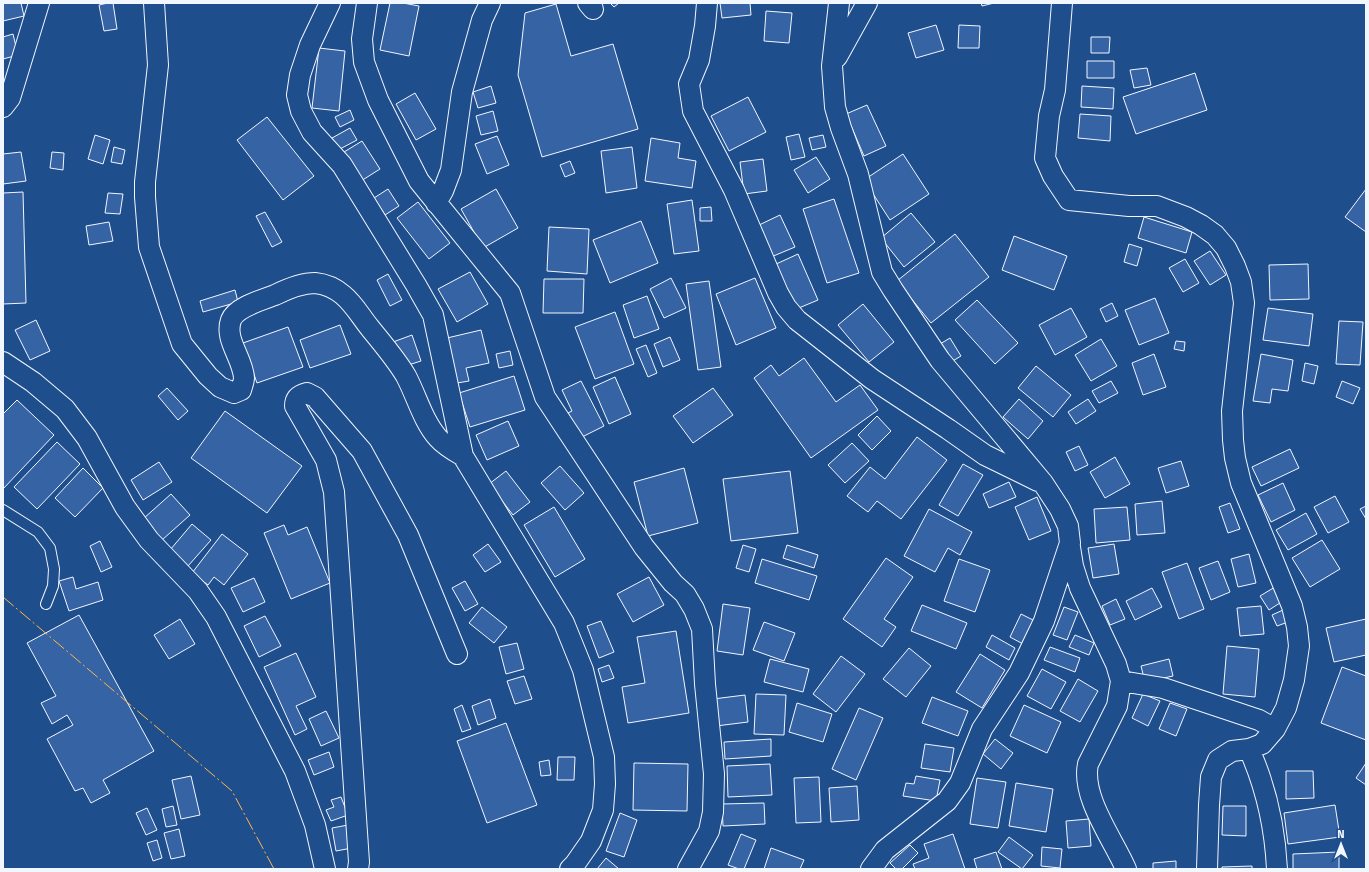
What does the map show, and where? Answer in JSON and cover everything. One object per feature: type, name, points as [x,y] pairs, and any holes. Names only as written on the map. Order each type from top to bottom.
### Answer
[{"type":"street","points":[[3,108],[9,100],[39,3]]},
{"type":"street","points":[[154,3],[158,65],[145,182],[145,212],[149,247],[182,344],[194,360],[220,387],[234,393],[241,390],[244,379],[242,366],[230,336],[231,321],[234,315],[242,308],[287,289],[305,284],[317,283],[328,286],[343,295],[355,307],[391,354],[406,376],[430,428],[437,438],[450,449],[463,456]]},
{"type":"street","points":[[330,3],[310,45],[300,75],[297,95],[301,111],[312,132],[342,165],[433,315],[463,456],[564,623],[583,670],[604,758],[605,784],[602,810],[591,841],[570,869]]},
{"type":"street","points":[[366,3],[362,39],[364,62],[378,100],[419,180],[510,293],[545,397],[644,547],[673,583],[685,594],[694,609],[702,629],[705,684],[714,774],[713,812],[709,831],[688,869]]},
{"type":"street","points":[[436,203],[446,186],[451,170],[462,92],[482,20],[490,3]]},
{"type":"street","points":[[707,3],[705,26],[699,60],[689,84],[693,111],[734,190],[778,294],[786,307],[797,320],[872,380],[948,429],[985,455],[1043,483]]},
{"type":"street","points":[[839,3],[832,66],[835,106],[841,128],[858,174],[882,272],[940,360],[1043,483],[1060,509],[1068,526],[1073,566],[1080,588],[1116,664],[1121,681],[1117,706],[1088,764],[1086,774],[1087,784],[1095,806],[1126,869]]},
{"type":"street","points":[[832,66],[867,3]]},
{"type":"street","points":[[1062,3],[1055,90],[1049,116],[1045,158],[1053,176],[1069,200],[1129,206],[1157,206],[1186,217],[1201,225],[1215,235],[1226,248],[1241,282],[1244,303],[1232,411],[1235,458],[1241,483],[1292,606],[1297,627],[1299,646],[1294,680],[1286,708],[1275,729],[1262,744],[1249,749],[1232,751],[1218,760],[1211,777],[1206,869]]},
{"type":"street","points":[[3,362],[33,382],[65,409],[87,438],[125,507],[145,535],[198,591],[216,617],[295,771],[315,825],[325,869]]},
{"type":"street","points":[[358,869],[359,862],[334,492],[326,460],[295,406],[295,402],[299,396],[307,393],[315,397],[362,451],[408,535],[457,654]]},
{"type":"street","points":[[871,869],[885,850],[947,801],[960,783],[982,729],[1018,673],[1044,621],[1070,543]]},
{"type":"street","points":[[1121,681],[1163,688],[1259,720],[1275,729]]},
{"type":"street","points":[[1249,749],[1256,765],[1272,819],[1277,869]]},
{"type":"lane","points":[[3,510],[38,532],[50,548],[54,569],[53,586],[46,604]]},
{"type":"building","points":[[3,3],[21,3],[24,16],[3,21]]},
{"type":"building","points":[[113,3],[117,29],[104,31],[99,5]]},
{"type":"building","points":[[390,3],[403,3],[419,6],[409,56],[380,50]]},
{"type":"building","points":[[610,3],[619,3],[614,7]]},
{"type":"building","points":[[720,3],[750,3],[751,15],[722,18]]},
{"type":"building","points":[[981,3],[994,3],[982,6]]},
{"type":"building","points":[[556,4],[571,56],[613,44],[638,129],[542,157],[518,75],[525,13]]},
{"type":"building","points":[[766,11],[792,13],[789,43],[764,41]]},
{"type":"building","points":[[936,25],[944,50],[916,58],[908,33]]},
{"type":"building","points":[[959,25],[980,26],[979,48],[958,48]]},
{"type":"building","points":[[13,34],[18,55],[3,59],[3,37]]},
{"type":"building","points":[[1091,37],[1110,37],[1109,53],[1091,53]]},
{"type":"building","points":[[319,48],[345,51],[339,111],[312,108]]},
{"type":"building","points":[[1087,61],[1114,61],[1114,78],[1087,78]]},
{"type":"building","points":[[1147,68],[1151,85],[1134,88],[1130,70]]},
{"type":"building","points":[[1195,73],[1207,110],[1136,134],[1123,97]]},
{"type":"building","points":[[491,86],[496,103],[478,108],[473,92]]},
{"type":"building","points":[[1082,86],[1114,88],[1113,109],[1081,107]]},
{"type":"building","points":[[415,93],[436,129],[416,140],[396,104]]},
{"type":"building","points":[[748,97],[766,132],[729,151],[711,116]]},
{"type":"building","points":[[867,105],[886,146],[864,156],[846,114]]},
{"type":"building","points":[[350,110],[354,120],[340,127],[335,117]]},
{"type":"building","points":[[493,111],[498,131],[481,135],[476,116]]},
{"type":"building","points":[[1080,114],[1111,116],[1110,141],[1078,138]]},
{"type":"building","points":[[267,117],[314,176],[283,200],[237,140]]},
{"type":"building","points":[[350,128],[357,140],[338,150],[332,138]]},
{"type":"building","points":[[799,134],[805,157],[791,160],[786,137]]},
{"type":"building","points":[[95,135],[110,140],[103,164],[88,159]]},
{"type":"building","points":[[823,135],[826,147],[812,150],[809,138]]},
{"type":"building","points":[[497,136],[509,165],[487,174],[475,144]]},
{"type":"building","points":[[651,138],[680,143],[678,158],[696,161],[692,188],[645,181]]},
{"type":"building","points":[[362,141],[380,169],[361,181],[344,152]]},
{"type":"building","points":[[114,147],[125,150],[122,164],[111,162]]},
{"type":"building","points":[[632,147],[637,188],[606,193],[601,151]]},
{"type":"building","points":[[21,152],[26,181],[3,184],[3,154]]},
{"type":"building","points":[[52,152],[64,153],[63,170],[50,168]]},
{"type":"building","points":[[903,154],[929,194],[890,220],[864,180]]},
{"type":"building","points":[[816,157],[830,179],[808,193],[794,170]]},
{"type":"building","points":[[763,159],[767,191],[744,194],[740,162]]},
{"type":"building","points":[[570,161],[575,173],[565,177],[560,165]]},
{"type":"building","points":[[388,189],[399,206],[385,215],[374,198]]},
{"type":"building","points":[[496,189],[518,228],[483,248],[461,209]]},
{"type":"building","points":[[1366,189],[1366,232],[1345,217]]},
{"type":"building","points":[[23,192],[26,303],[3,304],[3,193]]},
{"type":"building","points":[[108,193],[123,194],[120,214],[105,213]]},
{"type":"building","points":[[834,199],[859,273],[827,283],[803,209]]},
{"type":"building","points":[[692,200],[699,251],[674,254],[667,204]]},
{"type":"building","points":[[418,202],[450,243],[429,259],[397,218]]},
{"type":"building","points":[[711,207],[712,221],[700,221],[700,208]]},
{"type":"building","points":[[265,212],[282,242],[272,247],[256,216]]},
{"type":"building","points":[[911,213],[935,242],[904,267],[881,238]]},
{"type":"building","points":[[780,215],[795,247],[771,257],[757,226]]},
{"type":"building","points":[[1144,217],[1192,232],[1186,253],[1138,238]]},
{"type":"building","points":[[641,221],[658,263],[610,283],[593,240]]},
{"type":"building","points":[[109,222],[113,241],[89,245],[86,226]]},
{"type":"building","points":[[549,227],[589,229],[587,274],[547,271]]},
{"type":"building","points":[[955,234],[989,277],[931,323],[897,281]]},
{"type":"building","points":[[1014,236],[1067,256],[1054,290],[1002,270]]},
{"type":"building","points":[[1129,244],[1142,248],[1137,266],[1124,262]]},
{"type":"building","points":[[1210,251],[1226,275],[1210,285],[1194,261]]},
{"type":"building","points":[[798,254],[818,300],[794,310],[774,265]]},
{"type":"building","points":[[1185,259],[1199,283],[1183,292],[1169,268]]},
{"type":"building","points":[[1308,264],[1309,299],[1270,300],[1269,265]]},
{"type":"building","points":[[470,272],[488,304],[457,322],[438,289]]},
{"type":"building","points":[[388,274],[402,300],[390,306],[377,280]]},
{"type":"building","points":[[671,278],[686,308],[664,318],[650,289]]},
{"type":"building","points":[[755,278],[776,328],[736,345],[716,294]]},
{"type":"building","points":[[544,279],[584,279],[583,313],[543,313]]},
{"type":"building","points":[[709,281],[721,367],[698,370],[686,284]]},
{"type":"building","points":[[235,290],[238,302],[203,312],[200,301]]},
{"type":"building","points":[[647,296],[659,329],[634,338],[623,305]]},
{"type":"building","points":[[1155,298],[1169,333],[1139,345],[1125,310]]},
{"type":"building","points":[[977,300],[1018,343],[995,364],[955,320]]},
{"type":"building","points":[[1112,303],[1118,316],[1106,322],[1100,309]]},
{"type":"building","points":[[863,304],[894,342],[869,362],[838,325]]},
{"type":"building","points":[[1071,308],[1087,337],[1055,355],[1039,325]]},
{"type":"building","points":[[1268,308],[1313,314],[1309,346],[1263,340]]},
{"type":"building","points":[[615,312],[634,364],[595,379],[575,327]]},
{"type":"building","points":[[36,320],[50,351],[30,360],[15,330]]},
{"type":"building","points":[[1339,321],[1363,322],[1360,365],[1336,364]]},
{"type":"building","points":[[340,325],[351,354],[310,368],[300,340]]},
{"type":"building","points":[[288,327],[303,367],[257,383],[243,343]]},
{"type":"building","points":[[481,330],[489,363],[466,368],[469,381],[457,383],[447,338]]},
{"type":"building","points":[[412,335],[421,361],[402,367],[393,342]]},
{"type":"building","points":[[670,337],[680,360],[663,367],[654,344]]},
{"type":"building","points":[[950,338],[961,356],[951,362],[940,344]]},
{"type":"building","points":[[1101,339],[1117,366],[1091,381],[1075,355]]},
{"type":"building","points":[[1176,341],[1185,342],[1184,351],[1174,349]]},
{"type":"building","points":[[646,345],[657,373],[648,377],[636,349]]},
{"type":"building","points":[[510,351],[513,365],[499,368],[496,354]]},
{"type":"building","points":[[1154,354],[1166,387],[1143,395],[1132,363]]},
{"type":"building","points":[[1261,354],[1293,360],[1288,391],[1272,389],[1270,403],[1253,401]]},
{"type":"building","points":[[804,358],[836,402],[860,385],[878,410],[811,458],[754,378],[771,365],[779,376]]},
{"type":"building","points":[[1305,363],[1318,366],[1314,384],[1302,381]]},
{"type":"building","points":[[1036,366],[1071,395],[1053,417],[1018,388]]},
{"type":"building","points":[[514,376],[525,410],[470,427],[459,393]]},
{"type":"building","points":[[615,377],[631,414],[609,424],[593,387]]},
{"type":"building","points":[[581,381],[604,426],[580,438],[568,413],[572,411],[562,390]]},
{"type":"building","points":[[1111,381],[1118,393],[1099,403],[1092,391]]},
{"type":"building","points":[[1342,381],[1360,388],[1353,404],[1336,397]]},
{"type":"building","points":[[167,388],[188,411],[178,420],[158,396]]},
{"type":"building","points":[[713,388],[733,415],[693,443],[673,416]]},
{"type":"building","points":[[1019,399],[1043,421],[1028,439],[1003,417]]},
{"type":"building","points":[[1088,399],[1096,411],[1076,424],[1068,412]]},
{"type":"building","points":[[17,400],[54,435],[3,489],[3,414]]},
{"type":"building","points":[[225,411],[302,466],[267,513],[191,458]]},
{"type":"building","points":[[877,416],[891,431],[872,450],[858,435]]},
{"type":"building","points":[[508,421],[519,446],[487,460],[476,435]]},
{"type":"building","points":[[917,437],[947,460],[901,519],[877,501],[868,512],[847,496],[870,467],[885,479]]},
{"type":"building","points":[[57,442],[80,464],[37,509],[14,487]]},
{"type":"building","points":[[852,443],[869,461],[845,483],[828,465]]},
{"type":"building","points":[[1079,446],[1088,465],[1075,471],[1066,452]]},
{"type":"building","points":[[1290,449],[1299,468],[1261,486],[1252,467]]},
{"type":"building","points":[[1115,457],[1130,484],[1105,498],[1090,472]]},
{"type":"building","points":[[1181,461],[1189,486],[1166,493],[1158,468]]},
{"type":"building","points":[[159,462],[172,482],[143,500],[131,480]]},
{"type":"building","points":[[963,464],[983,475],[958,516],[939,505]]},
{"type":"building","points":[[560,466],[584,493],[565,510],[541,483]]},
{"type":"building","points":[[83,468],[103,488],[75,517],[55,498]]},
{"type":"building","points":[[684,468],[698,523],[648,536],[634,482]]},
{"type":"building","points":[[506,471],[530,502],[513,515],[489,484]]},
{"type":"building","points":[[790,471],[798,533],[731,541],[723,479]]},
{"type":"building","points":[[1009,482],[1016,497],[989,508],[983,494]]},
{"type":"building","points":[[1283,483],[1295,510],[1271,522],[1258,495]]},
{"type":"building","points":[[171,494],[190,515],[162,540],[143,519]]},
{"type":"building","points":[[1335,496],[1349,522],[1328,533],[1314,507]]},
{"type":"building","points":[[1037,497],[1051,531],[1029,540],[1015,507]]},
{"type":"building","points":[[1162,501],[1165,533],[1137,535],[1135,504]]},
{"type":"building","points":[[1230,503],[1240,529],[1228,533],[1219,507]]},
{"type":"building","points":[[1366,506],[1366,519],[1360,509]]},
{"type":"building","points":[[554,507],[585,559],[555,577],[524,525]]},
{"type":"building","points":[[1127,507],[1130,540],[1096,543],[1094,509]]},
{"type":"building","points":[[929,509],[972,532],[960,555],[948,548],[935,572],[904,556]]},
{"type":"building","points":[[1306,513],[1317,534],[1288,550],[1276,530]]},
{"type":"building","points":[[192,524],[211,540],[188,566],[170,550]]},
{"type":"building","points":[[284,525],[288,535],[307,527],[330,583],[291,599],[264,533]]},
{"type":"building","points":[[222,534],[248,554],[224,585],[214,577],[208,585],[192,573]]},
{"type":"building","points":[[1322,540],[1340,569],[1310,587],[1292,558]]},
{"type":"building","points":[[100,541],[112,567],[101,572],[90,546]]},
{"type":"building","points":[[488,544],[501,562],[485,572],[473,555]]},
{"type":"building","points":[[1114,544],[1119,574],[1093,578],[1088,548]]},
{"type":"building","points":[[743,545],[756,549],[749,572],[736,568]]},
{"type":"building","points":[[787,545],[818,555],[814,568],[783,558]]},
{"type":"building","points":[[1249,554],[1256,583],[1238,587],[1231,559]]},
{"type":"building","points":[[886,558],[913,577],[884,619],[896,627],[882,647],[843,619]]},
{"type":"building","points":[[762,559],[817,576],[809,600],[755,583]]},
{"type":"building","points":[[959,559],[990,570],[975,612],[944,601]]},
{"type":"building","points":[[1218,561],[1230,592],[1211,600],[1199,568]]},
{"type":"building","points":[[1187,563],[1204,609],[1179,619],[1162,572]]},
{"type":"building","points":[[73,577],[76,589],[98,582],[103,600],[69,611],[59,581]]},
{"type":"building","points":[[649,577],[664,605],[633,622],[617,594]]},
{"type":"building","points":[[254,578],[265,602],[243,612],[231,588]]},
{"type":"building","points":[[465,581],[478,604],[465,611],[452,588]]},
{"type":"building","points":[[1275,587],[1283,601],[1269,610],[1260,596]]},
{"type":"building","points":[[1152,588],[1162,607],[1135,620],[1126,601]]},
{"type":"building","points":[[1116,599],[1125,619],[1110,625],[1102,606]]},
{"type":"building","points":[[723,604],[750,608],[743,655],[717,651]]},
{"type":"building","points":[[922,605],[967,623],[956,649],[911,631]]},
{"type":"building","points":[[1261,606],[1264,634],[1240,636],[1237,608]]},
{"type":"building","points":[[482,607],[507,627],[494,643],[469,623]]},
{"type":"building","points":[[1064,607],[1078,612],[1067,640],[1053,635]]},
{"type":"building","points":[[1283,610],[1288,622],[1277,626],[1272,615]]},
{"type":"building","points":[[1021,614],[1035,621],[1023,644],[1010,637]]},
{"type":"building","points":[[79,615],[154,751],[103,780],[110,793],[91,803],[83,788],[75,791],[47,739],[73,725],[67,715],[52,724],[41,703],[56,696],[27,643]]},
{"type":"building","points":[[265,616],[281,646],[259,657],[244,626]]},
{"type":"building","points":[[180,619],[195,644],[169,659],[154,635]]},
{"type":"building","points":[[1366,619],[1366,655],[1334,662],[1326,628]]},
{"type":"building","points":[[601,621],[614,652],[599,658],[587,626]]},
{"type":"building","points":[[764,622],[795,633],[784,661],[753,650]]},
{"type":"building","points":[[676,631],[689,713],[628,723],[622,687],[645,683],[637,637]]},
{"type":"building","points":[[992,635],[1015,648],[1009,660],[986,647]]},
{"type":"building","points":[[1075,635],[1094,643],[1089,655],[1069,647]]},
{"type":"building","points":[[517,643],[524,669],[506,674],[499,647]]},
{"type":"building","points":[[1227,646],[1259,649],[1255,697],[1223,694]]},
{"type":"building","points":[[1050,647],[1080,658],[1075,672],[1044,660]]},
{"type":"building","points":[[909,648],[931,666],[906,697],[883,679]]},
{"type":"building","points":[[296,653],[316,697],[296,706],[307,729],[295,735],[264,667]]},
{"type":"building","points":[[980,654],[1005,670],[982,708],[956,692]]},
{"type":"building","points":[[841,656],[865,674],[836,712],[813,694]]},
{"type":"building","points":[[770,659],[809,669],[803,692],[764,682]]},
{"type":"building","points":[[1169,659],[1173,676],[1145,682],[1141,666]]},
{"type":"building","points":[[609,665],[614,678],[602,682],[598,669]]},
{"type":"building","points":[[1342,667],[1366,676],[1366,740],[1321,723]]},
{"type":"building","points":[[1042,669],[1066,682],[1051,709],[1027,696]]},
{"type":"building","points":[[524,676],[532,699],[515,704],[507,681]]},
{"type":"building","points":[[1078,679],[1098,691],[1080,722],[1060,711]]},
{"type":"building","points":[[756,694],[786,695],[784,735],[754,734]]},
{"type":"building","points":[[1143,694],[1160,701],[1148,726],[1132,718]]},
{"type":"building","points":[[745,695],[748,722],[716,726],[713,699]]},
{"type":"building","points":[[932,697],[968,711],[958,736],[922,723]]},
{"type":"building","points":[[490,699],[496,718],[478,725],[472,706]]},
{"type":"building","points":[[797,703],[832,714],[823,742],[789,732]]},
{"type":"building","points":[[1170,703],[1187,709],[1176,736],[1159,729]]},
{"type":"building","points":[[462,705],[471,729],[462,732],[454,709]]},
{"type":"building","points":[[1024,705],[1061,722],[1047,753],[1010,736]]},
{"type":"building","points":[[859,708],[883,718],[856,780],[832,769]]},
{"type":"building","points":[[326,711],[339,738],[321,746],[309,719]]},
{"type":"building","points":[[506,723],[537,805],[487,823],[457,741]]},
{"type":"building","points":[[771,739],[771,756],[725,759],[724,742]]},
{"type":"building","points":[[995,739],[1013,753],[1001,769],[983,754]]},
{"type":"building","points":[[925,744],[954,748],[950,772],[921,768]]},
{"type":"building","points":[[329,752],[334,767],[314,775],[308,760]]},
{"type":"building","points":[[558,757],[575,757],[574,780],[557,780]]},
{"type":"building","points":[[549,760],[551,775],[541,776],[539,762]]},
{"type":"building","points":[[634,763],[688,764],[687,811],[633,810]]},
{"type":"building","points":[[1366,763],[1366,785],[1356,778]]},
{"type":"building","points":[[770,764],[772,795],[728,797],[727,766]]},
{"type":"building","points":[[1286,771],[1313,771],[1314,798],[1286,799]]},
{"type":"building","points":[[191,776],[200,815],[181,819],[172,780]]},
{"type":"building","points":[[916,776],[940,780],[936,801],[903,796],[906,783],[914,784]]},
{"type":"building","points":[[819,777],[821,822],[796,823],[794,778]]},
{"type":"building","points":[[977,778],[1006,782],[998,828],[970,824]]},
{"type":"building","points":[[1016,783],[1053,789],[1046,832],[1009,826]]},
{"type":"building","points":[[857,786],[859,820],[831,822],[829,788]]},
{"type":"building","points":[[341,797],[348,815],[331,821],[326,810],[334,807],[331,800]]},
{"type":"building","points":[[764,803],[765,824],[723,826],[722,804]]},
{"type":"building","points":[[1335,805],[1340,837],[1288,844],[1284,813]]},
{"type":"building","points":[[173,806],[177,825],[166,827],[162,809]]},
{"type":"building","points":[[1223,806],[1246,806],[1246,836],[1222,835]]},
{"type":"building","points":[[147,808],[157,830],[146,835],[136,813]]},
{"type":"building","points":[[620,813],[637,820],[624,857],[606,851]]},
{"type":"building","points":[[1089,819],[1091,846],[1068,848],[1066,821]]},
{"type":"building","points":[[348,825],[352,848],[336,851],[332,828]]},
{"type":"building","points":[[179,829],[185,856],[171,859],[164,833]]},
{"type":"building","points":[[741,834],[756,840],[744,869],[739,869],[728,865]]},
{"type":"building","points":[[953,834],[965,869],[915,869],[913,864],[929,858],[924,844]]},
{"type":"building","points":[[1009,837],[1033,855],[1022,869],[998,852]]},
{"type":"building","points":[[157,840],[162,858],[153,861],[147,843]]},
{"type":"building","points":[[910,845],[918,853],[902,869],[896,869],[890,863]]},
{"type":"building","points":[[1042,847],[1062,849],[1060,868],[1041,866]]},
{"type":"building","points":[[771,848],[804,860],[800,869],[764,869]]},
{"type":"building","points":[[996,852],[1002,869],[977,869],[974,859]]},
{"type":"building","points":[[1339,852],[1339,869],[1293,869],[1293,854]]},
{"type":"building","points":[[606,858],[619,869],[597,869]]},
{"type":"building","points":[[1176,861],[1176,869],[1153,869],[1153,863]]},
{"type":"building","points":[[1252,866],[1252,869],[1222,869],[1222,867]]},
{"type":"power","points":[[3,597],[232,791],[274,869]]}]
